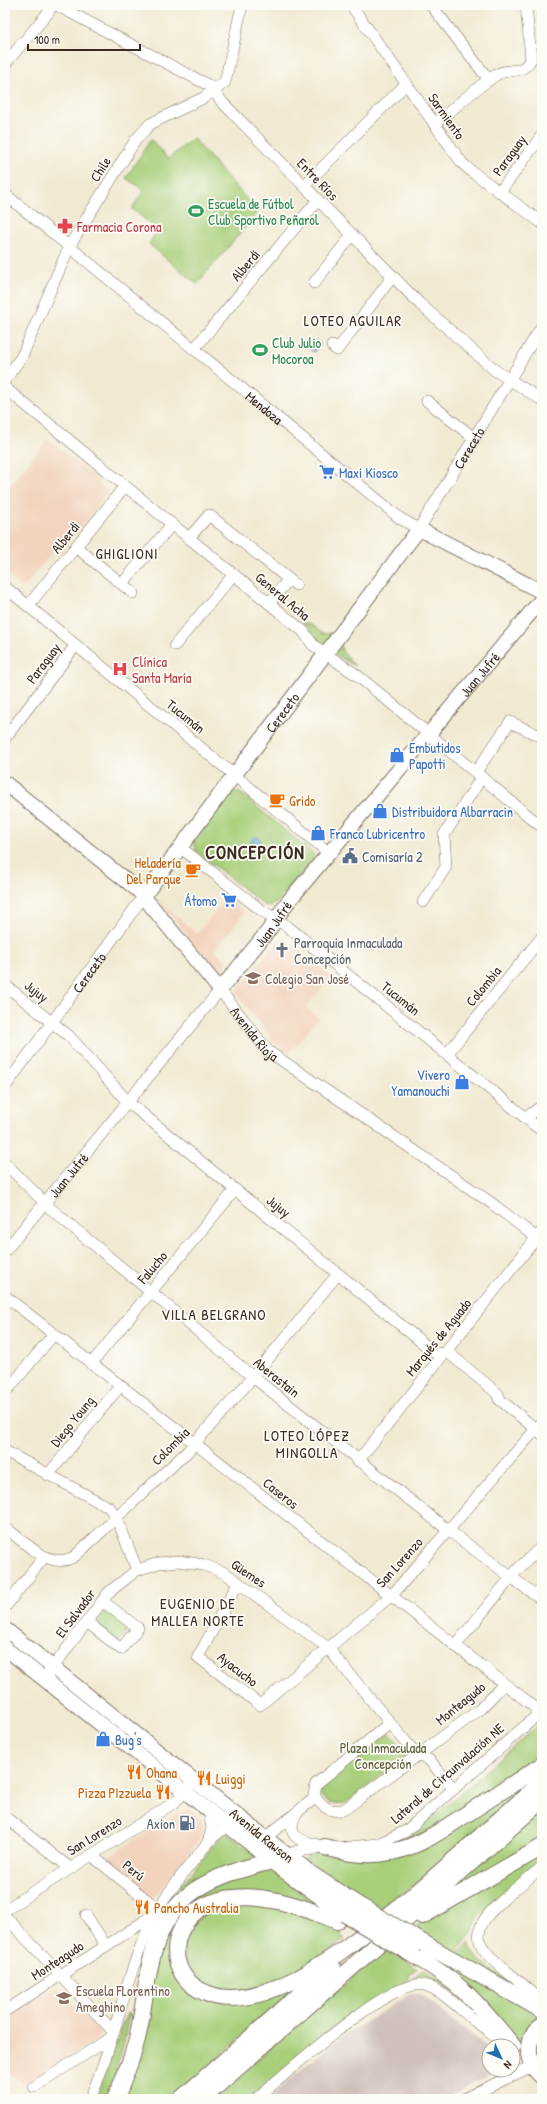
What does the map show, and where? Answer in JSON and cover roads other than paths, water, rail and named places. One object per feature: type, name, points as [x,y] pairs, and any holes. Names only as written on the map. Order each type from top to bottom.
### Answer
[{"type":"highway","points":[[325,1847],[353,1853],[372,1854],[392,1852],[413,1846],[435,1834],[542,1765]]},
{"type":"highway","points":[[182,2099],[542,1782]]},
{"type":"highway","points":[[202,2099],[542,1800]]},
{"type":"highway","points":[[364,1957],[434,1908],[542,1847]]},
{"type":"highway","points":[[116,2099],[136,2042],[153,1949],[169,1916],[183,1900],[205,1884],[236,1870],[279,1858]]},
{"type":"highway","name":"Avenida Rawson","points":[[279,1858],[346,1913],[440,1971],[468,1994],[505,2038]]},
{"type":"highway","points":[[346,1913],[298,1906],[268,1899],[241,1898],[217,1901],[194,1913],[182,1926],[176,1944],[178,1963],[189,1982],[206,1994],[236,1998],[265,1992],[315,1968],[412,1896]]},
{"type":"highway","name":"Avenida Rawson","points":[[346,1913],[425,1944],[542,2010]]},
{"type":"highway","points":[[122,2079],[142,1950],[148,1930]]},
{"type":"highway","points":[[538,2072],[528,2051],[533,2035],[542,2026]]},
{"type":"highway","name":"Avenida Rawson","points":[[521,2055],[538,2072]]},
{"type":"main road","name":"Mendoza","points":[[419,528],[542,592]]},
{"type":"main road","name":"Cereceto","points":[[144,897],[419,528]]},
{"type":"main road","name":"Juan Jufré","points":[[220,990],[287,903],[542,598]]},
{"type":"main road","name":"Avenida Rioja","points":[[5,783],[138,891],[220,990]]},
{"type":"main road","name":"Avenida Rawson","points":[[5,1629],[266,1838],[279,1858]]},
{"type":"main road","name":"Avenida Rawson","points":[[5,1648],[209,1812],[255,1847],[279,1858]]},
{"type":"street","points":[[5,64],[48,13],[52,5]]},
{"type":"street","name":"Entre Ríos","points":[[56,5],[210,86],[222,102],[352,235],[458,338],[496,372],[542,400]]},
{"type":"street","name":"Chile","points":[[5,380],[22,356],[69,247],[127,154],[144,130],[158,119],[205,97],[224,82],[242,5]]},
{"type":"street","name":"Sarmiento","points":[[350,5],[462,163],[542,222]]},
{"type":"street","points":[[431,5],[490,80]]},
{"type":"street","points":[[434,124],[497,73],[522,70],[531,59],[526,5]]},
{"type":"street","points":[[304,186],[406,84]]},
{"type":"street","name":"Paraguay","points":[[500,192],[542,135]]},
{"type":"street","name":"Mendoza","points":[[5,194],[401,519],[419,528]]},
{"type":"street","name":"Alberdi","points":[[194,350],[318,200]]},
{"type":"street","points":[[314,283],[352,235]]},
{"type":"street","points":[[332,346],[337,350],[393,276]]},
{"type":"street","name":"Cereceto","points":[[419,528],[542,326]]},
{"type":"street","name":"General Acha","points":[[5,388],[303,631],[313,645],[358,676],[542,827]]},
{"type":"street","points":[[427,401],[474,438]]},
{"type":"street","name":"Alberdi","points":[[28,606],[125,486]]},
{"type":"street","points":[[189,538],[209,515],[292,583],[269,603]]},
{"type":"street","points":[[122,584],[172,524]]},
{"type":"street","points":[[76,547],[133,593]]},
{"type":"street","points":[[175,645],[234,574]]},
{"type":"street","name":"Tucumán","points":[[5,587],[329,853]]},
{"type":"street","name":"Paraguay","points":[[5,738],[76,645]]},
{"type":"street","points":[[423,902],[446,867],[444,835],[510,722],[542,737]]},
{"type":"street","name":"Tucumán","points":[[181,848],[262,910],[288,926],[542,1131]]},
{"type":"street","name":"Cereceto","points":[[5,1087],[144,897]]},
{"type":"street","name":"Colombia","points":[[447,1054],[542,937]]},
{"type":"street","name":"Jujuy","points":[[5,985],[70,1036],[128,1102],[435,1353],[450,1354],[498,1394],[499,1399],[540,1428]]},
{"type":"street","name":"Juan Jufré","points":[[5,1251],[220,990]]},
{"type":"street","name":"Avenida Rioja","points":[[220,990],[268,1051],[540,1237]]},
{"type":"street","points":[[525,1118],[542,1106]]},
{"type":"street","name":"Aberastain","points":[[5,1163],[44,1203],[253,1377],[358,1461],[542,1600]]},
{"type":"street","name":"Falucho","points":[[91,1364],[235,1190]]},
{"type":"street","name":"Marqués de Aguado","points":[[358,1461],[540,1237]]},
{"type":"street","name":"Colombia","points":[[44,1557],[64,1560],[73,1558],[194,1444],[253,1377],[338,1274]]},
{"type":"street","name":"Caseros","points":[[5,1296],[541,1712]]},
{"type":"street","points":[[5,1393],[54,1334]]},
{"type":"street","name":"Diego Young","points":[[48,1475],[120,1386]]},
{"type":"street","name":"San Lorenzo","points":[[260,1705],[390,1596],[540,1428]]},
{"type":"street","points":[[5,1451],[110,1508],[137,1570]]},
{"type":"street","points":[[5,1527],[44,1557],[5,1607]]},
{"type":"street","points":[[455,1646],[512,1577],[542,1546]]},
{"type":"street","name":"Güemes","points":[[137,1570],[163,1562],[193,1562],[219,1570],[238,1583],[328,1648],[410,1748],[430,1761],[454,1789]]},
{"type":"street","name":"El Salvador","points":[[44,1680],[102,1601],[114,1587],[137,1570]]},
{"type":"street","name":"Ayacucho","points":[[238,1583],[198,1657],[260,1705]]},
{"type":"street","points":[[87,1622],[121,1649],[138,1628],[102,1601]]},
{"type":"street","name":"Monteagudo","points":[[316,1797],[328,1809],[337,1811],[345,1809],[483,1707],[504,1684]]},
{"type":"street","name":"Lateral de Circunvalación NE","points":[[279,1858],[297,1851],[325,1847],[370,1846],[390,1839],[412,1826],[541,1712]]},
{"type":"street","points":[[255,1847],[316,1797],[314,1790],[316,1784],[390,1723]]},
{"type":"street","name":"San Lorenzo","points":[[5,1910],[175,1802],[195,1780]]},
{"type":"street","points":[[207,1844],[212,1828],[209,1812]]},
{"type":"street","points":[[296,1813],[291,1827],[294,1835],[301,1840],[325,1847]]},
{"type":"street","points":[[5,1816],[70,1868]]},
{"type":"street","points":[[148,1930],[156,1912],[170,1890],[207,1844],[228,1826],[251,1826]]},
{"type":"street","name":"Perú","points":[[91,1855],[156,1912]]},
{"type":"street","points":[[542,1867],[488,1916],[482,1924],[479,1937],[481,1945],[486,1952],[519,1979],[542,2002]]},
{"type":"street","name":"Monteagudo","points":[[5,2011],[125,1934],[156,1912]]},
{"type":"street","points":[[86,1915],[106,1946]]},
{"type":"street","points":[[5,1916],[61,1975],[113,2035]]},
{"type":"street","points":[[90,2099],[102,2069],[142,1950],[134,1938],[125,1934]]},
{"type":"street","points":[[256,2099],[333,2033],[391,1995],[416,1984],[426,1985],[438,1992],[501,2038]]},
{"type":"street","points":[[34,2087],[113,2035]]},
{"type":"street","points":[[85,2054],[95,2058],[102,2069]]},
{"type":"street","points":[[464,2099],[538,2072]]},
{"type":"water","points":[[315,340],[320,344],[314,352],[309,349]]},
{"type":"water","points":[[256,836],[261,841],[256,846],[251,841]]},
{"type":"place","name":"Escuela de Fútbol Club Sportivo Peñarol","points":[[196,211]]},
{"type":"place","name":"Farmacia Corona","points":[[65,226]]},
{"type":"place","name":"Club Julio Mocoroa","points":[[260,350]]},
{"type":"place","name":"Maxi Kiosco","points":[[327,472]]},
{"type":"place","name":"Clínica Santa María","points":[[120,669]]},
{"type":"place","name":"Embutidos Papotti","points":[[397,755]]},
{"type":"place","name":"Grido","points":[[277,800]]},
{"type":"place","name":"Distribuidora Albarracin","points":[[380,811]]},
{"type":"place","name":"Franco Lubricentro","points":[[318,833]]},
{"type":"place","name":"Comisaría 2","points":[[350,856]]},
{"type":"place","name":"Heladería Del Parque","points":[[193,870]]},
{"type":"place","name":"Átomo","points":[[229,900]]},
{"type":"place","name":"Parroquia Inmaculada Concepción","points":[[282,950]]},
{"type":"place","name":"Colegio San José","points":[[253,978]]},
{"type":"place","name":"Vivero Yamanouchi","points":[[462,1082]]},
{"type":"place","name":"Bug's","points":[[103,1739]]},
{"type":"place","name":"Ohana","points":[[134,1772]]},
{"type":"place","name":"Luiggi","points":[[204,1778]]},
{"type":"place","name":"Pizza PIzzuela","points":[[163,1792]]},
{"type":"place","name":"Axion","points":[[187,1823]]},
{"type":"place","name":"Pancho Australia","points":[[142,1907]]},
{"type":"place","name":"Escuela FLorentino Ameghino","points":[[64,1998]]},
{"type":"district","name":"LOTEO AGUILAR","points":[[353,320]]},
{"type":"district","name":"GHIGLIONI","points":[[127,553]]},
{"type":"district","name":"CONCEPCIÓN","points":[[255,852]]},
{"type":"district","name":"VILLA BELGRANO","points":[[214,1314]]},
{"type":"district","name":"LOTEO LÓPEZ MINGOLLA","points":[[307,1444]]},
{"type":"district","name":"EUGENIO DE MALLEA NORTE","points":[[198,1612]]},
{"type":"park label","name":"Plaza Inmaculada Concepción","points":[[383,1756]]}]
